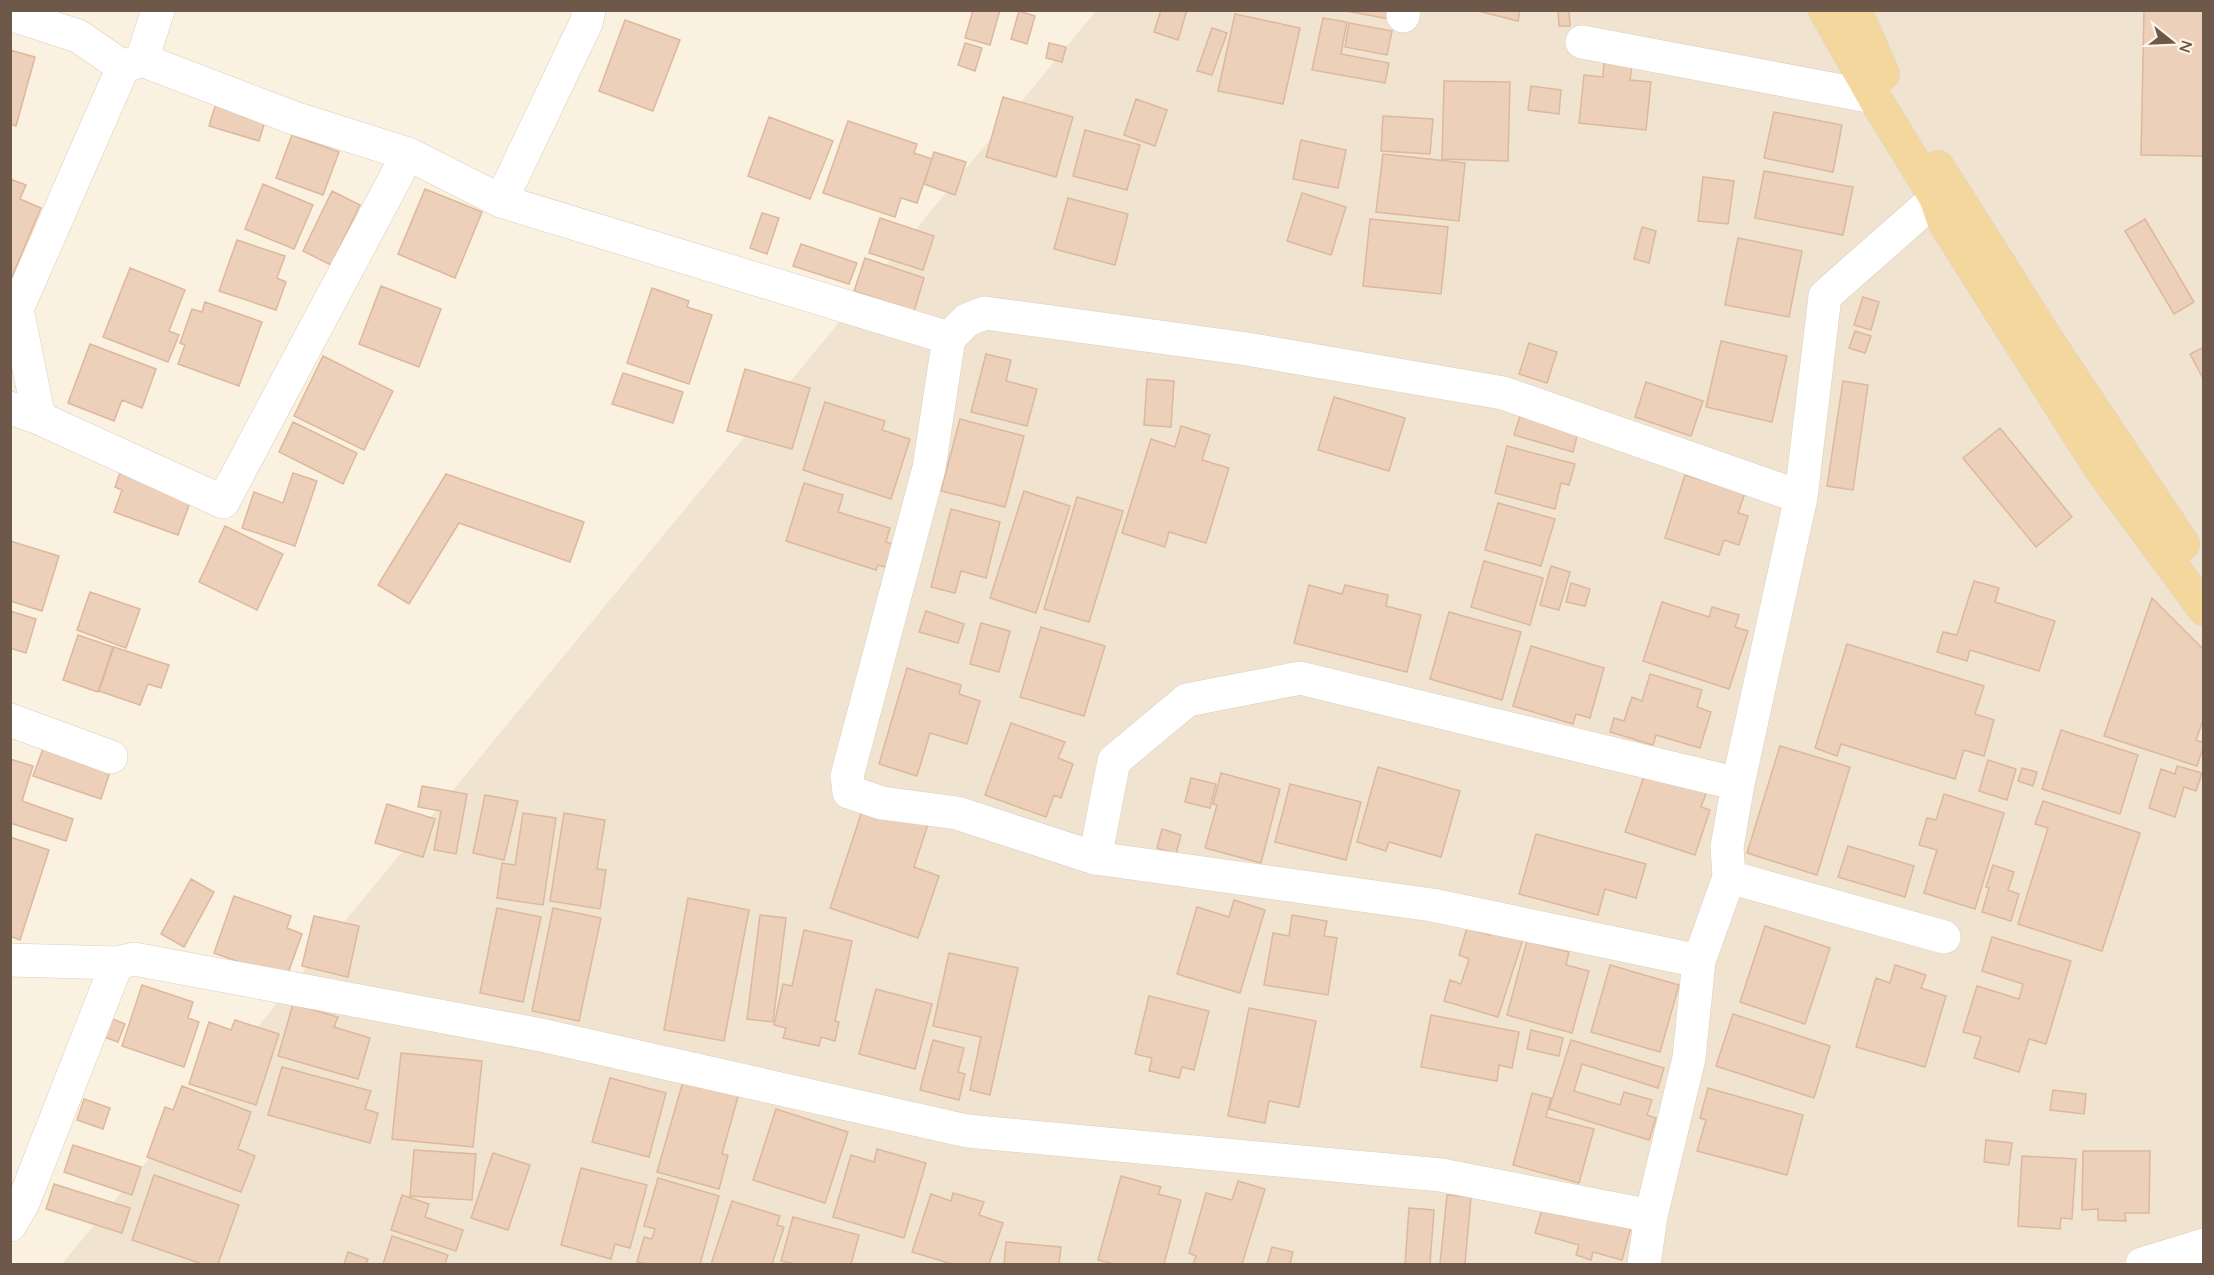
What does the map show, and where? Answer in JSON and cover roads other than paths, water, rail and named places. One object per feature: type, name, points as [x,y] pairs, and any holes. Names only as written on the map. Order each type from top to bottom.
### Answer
[{"type":"main road","points":[[1825,10],[1935,198],[1944,222],[2100,468],[2204,609]]},
{"type":"main road","points":[[1855,10],[1889,88],[2053,349],[2204,572]]},
{"type":"street","points":[[158,10],[17,309],[25,413],[223,502],[408,154]]},
{"type":"street","points":[[501,201],[586,23],[589,10]]},
{"type":"street","points":[[10,14],[78,36],[132,64],[408,154],[501,201],[949,338]]},
{"type":"street","points":[[1582,42],[1874,97]]},
{"type":"street","points":[[1644,1264],[1651,1216],[1689,1058],[1700,962],[1729,877],[1727,847],[1738,784],[1801,497],[1825,296],[1935,198]]},
{"type":"street","points":[[1700,962],[1432,905],[1095,858],[957,813],[882,803],[849,792],[847,776],[929,468],[949,338],[967,320],[985,312],[1247,349],[1503,393],[1801,497]]},
{"type":"street","points":[[1095,858],[1113,761],[1187,700],[1300,678],[1738,784]]},
{"type":"street","points":[[10,720],[111,757]]},
{"type":"street","points":[[1729,877],[1944,937]]},
{"type":"street","points":[[10,960],[117,963],[134,959],[541,1035],[967,1131],[1441,1175],[1651,1216]]},
{"type":"street","points":[[10,1225],[23,1203],[117,963]]},
{"type":"street","points":[[2142,1264],[2204,1245]]}]
